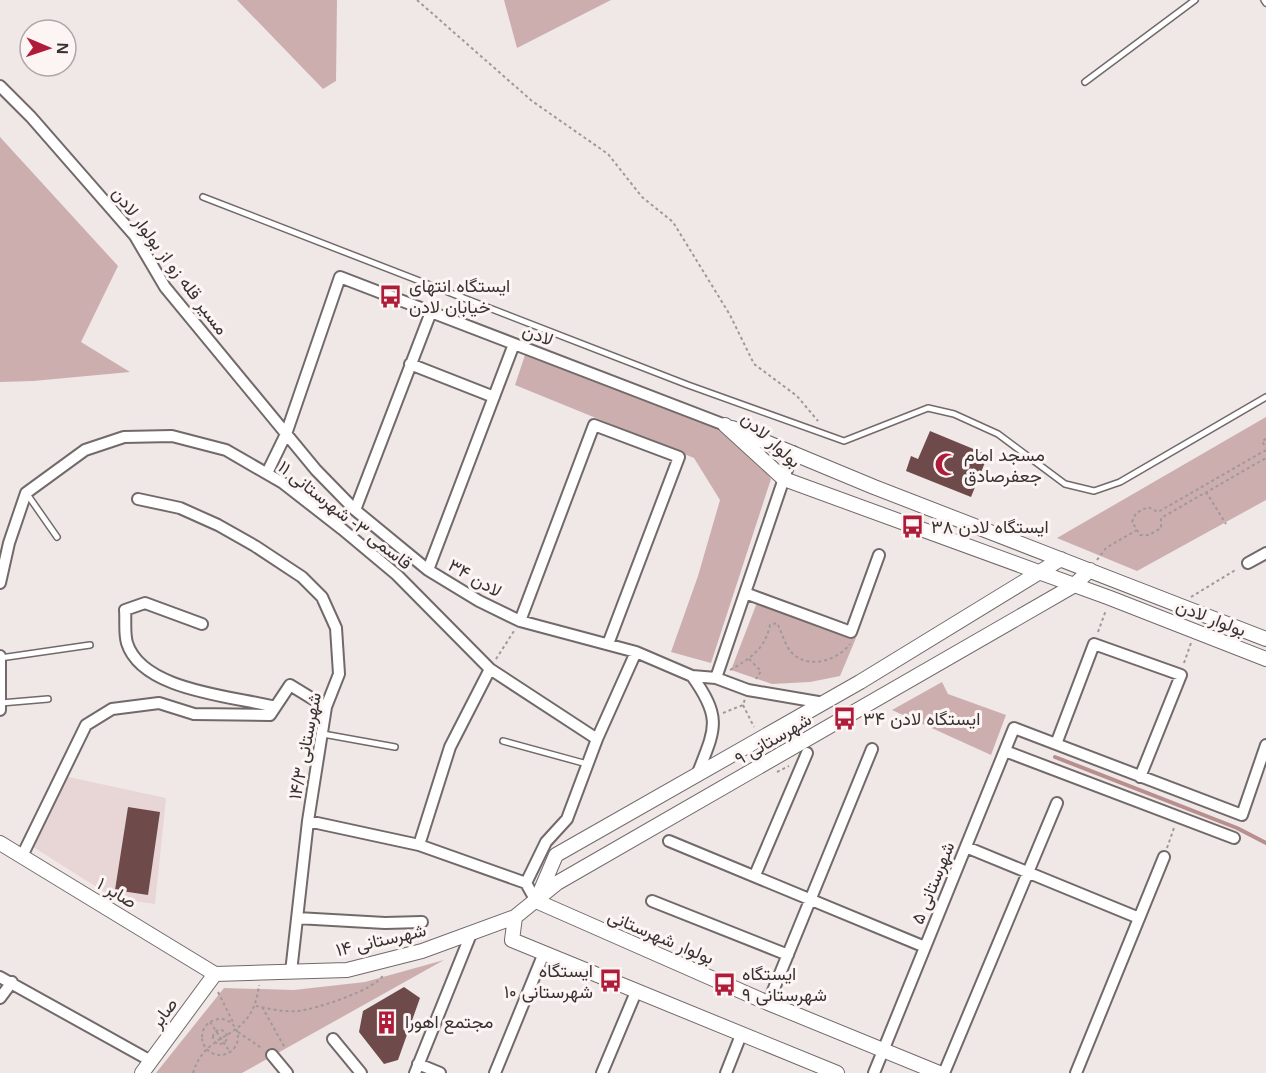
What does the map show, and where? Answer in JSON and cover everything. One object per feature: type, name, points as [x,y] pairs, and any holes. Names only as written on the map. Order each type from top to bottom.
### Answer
[{"type":"street","name":"مسیر قله زو از بولوار لادن","points":[[0,86],[31,117],[135,236],[165,287],[286,434]]},
{"type":"street","name":"لادن","points":[[286,434],[340,277],[725,425]]},
{"type":"street","points":[[355,510],[430,312]]},
{"type":"street","points":[[428,570],[514,344]]},
{"type":"street","points":[[410,364],[494,397]]},
{"type":"street","points":[[520,621],[594,425],[679,457],[608,644]]},
{"type":"street","name":"بولوار لادن","points":[[725,425],[874,487],[1266,639]]},
{"type":"street","name":"بولوار لادن","points":[[725,425],[784,479],[1110,598],[1266,659]]},
{"type":"street","points":[[267,474],[286,434]]},
{"type":"street","name":"لادن ۳۴","points":[[286,434],[316,470],[355,510],[428,570],[478,601],[520,621],[636,652],[692,676]]},
{"type":"street","name":"قاسمی ۳- شهرستانی ۱۱","points":[[26,493],[85,450],[124,438],[171,436],[226,450],[267,474],[325,516],[397,575],[490,669],[597,739]]},
{"type":"street","points":[[716,678],[794,452]]},
{"type":"street","points":[[0,583],[5,541],[26,493]]},
{"type":"street","name":"شهرستانی ۱۴/۳","points":[[138,499],[180,508],[218,525],[302,577],[322,597],[336,628],[339,674],[326,707],[308,821],[291,972]]},
{"type":"street","points":[[1248,563],[1266,553]]},
{"type":"street","points":[[745,593],[851,632],[879,555]]},
{"type":"street","points":[[536,902],[556,855],[824,703],[1041,574],[1062,559]]},
{"type":"street","name":"شهرستانی ۹","points":[[515,917],[558,883],[1073,586],[1090,570]]},
{"type":"street","points":[[202,624],[146,603],[125,610],[127,642],[138,663],[186,688],[275,707]]},
{"type":"street","points":[[1140,777],[1181,675],[1094,644],[1056,744],[1140,777],[1242,815],[1261,777],[1266,745]]},
{"type":"street","points":[[526,884],[546,842],[567,819],[597,739],[636,652]]},
{"type":"street","points":[[0,660],[1,707]]},
{"type":"street","points":[[419,845],[450,747],[490,669]]},
{"type":"street","points":[[692,676],[716,678],[748,690],[824,703]]},
{"type":"street","points":[[692,676],[712,706],[713,716],[711,741],[697,775]]},
{"type":"street","points":[[22,856],[86,724],[112,709],[159,703],[194,714],[270,715],[290,685],[326,707]]},
{"type":"street","name":"شهرستانی ۵","points":[[874,1073],[1014,728],[1056,744]]},
{"type":"street","points":[[768,1003],[872,749]]},
{"type":"street","points":[[1005,751],[1233,838]]},
{"type":"street","points":[[755,875],[807,753]]},
{"type":"street","points":[[944,1073],[1057,803]]},
{"type":"street","points":[[308,821],[419,845],[526,884],[536,902]]},
{"type":"street","points":[[669,841],[924,947]]},
{"type":"street","name":"صابر ۱","points":[[0,843],[215,974]]},
{"type":"street","points":[[966,847],[1139,918]]},
{"type":"street","points":[[1076,1073],[1164,857]]},
{"type":"street","points":[[652,901],[788,955]]},
{"type":"street","name":"بولوار شهرستانی","points":[[536,902],[768,1003],[939,1073]]},
{"type":"street","points":[[515,917],[512,939],[837,1073]]},
{"type":"street","name":"شهرستانی ۱۴","points":[[215,974],[347,970],[392,959],[471,934],[515,917]]},
{"type":"street","points":[[297,918],[385,923],[422,922]]},
{"type":"street","points":[[440,1073],[416,1068],[471,934]]},
{"type":"street","points":[[495,1073],[544,953]]},
{"type":"street","name":"صابر","points":[[142,1073],[215,974]]},
{"type":"street","points":[[0,977],[151,1061]]},
{"type":"street","points":[[0,998],[12,982]]},
{"type":"street","points":[[602,1073],[636,992]]},
{"type":"street","points":[[726,1073],[741,1035]]},
{"type":"street","points":[[333,1039],[361,1073]]},
{"type":"street","points":[[272,1055],[287,1073]]},
{"type":"lane","points":[[1085,82],[1195,0]]},
{"type":"lane","points":[[203,197],[688,385],[844,441],[928,408],[954,414],[998,434],[1065,484],[1094,491],[1120,482],[1266,397]]},
{"type":"lane","points":[[26,493],[57,537]]},
{"type":"lane","points":[[0,660],[90,645]]},
{"type":"lane","points":[[1,707],[48,699]]},
{"type":"lane","points":[[323,734],[395,747]]},
{"type":"lane","points":[[503,741],[587,764]]},
{"type":"path","points":[[417,0],[532,101],[608,154],[642,197],[673,222],[730,315],[754,364],[797,396],[819,423]]},
{"type":"path","points":[[1266,439],[1262,441],[1266,449],[1158,512],[1148,507],[1137,513],[1132,522],[1140,535],[1149,535],[1161,528],[1161,518],[1266,458]]},
{"type":"path","points":[[1206,492],[1226,524]]},
{"type":"path","points":[[1090,570],[1106,548],[1137,530]]},
{"type":"path","points":[[1178,604],[1248,563]]},
{"type":"path","points":[[1094,644],[1110,598]]},
{"type":"path","points":[[490,669],[520,621]]},
{"type":"path","points":[[716,678],[749,659],[761,648],[767,639],[770,625],[777,623],[791,652],[801,659],[814,663],[832,658],[850,645],[851,632]]},
{"type":"path","points":[[1181,675],[1194,632]]},
{"type":"path","points":[[1164,857],[1178,817]]},
{"type":"path","points":[[256,1006],[299,1011],[345,997],[382,978],[392,959]]},
{"type":"path","points":[[193,1073],[197,1060],[215,1042],[245,1024],[256,1006],[260,973]]},
{"type":"path","points":[[210,1022],[202,1036],[207,1050],[214,1054],[230,1052],[235,1046],[237,1030],[219,995],[215,974]]},
{"type":"path","points":[[262,1007],[285,1048]]},
{"type":"path","points":[[210,1022],[225,1020],[272,1055]]},
{"type":"path","points":[[210,1022],[230,1052]]},
{"type":"path","points":[[216,1031],[222,1031],[226,1035]]},
{"type":"path","points":[[215,1042],[213,1036],[216,1031]]},
{"type":"path","points":[[224,1043],[226,1035]]},
{"type":"path","points":[[215,1042],[224,1043]]},
{"type":"shaded area","points":[[237,0],[337,0],[336,81],[323,89]]},
{"type":"shaded area","points":[[504,0],[611,0],[517,48]]},
{"type":"shaded area","points":[[0,137],[118,266],[81,342],[130,372],[0,382]]},
{"type":"shaded area","points":[[526,352],[700,418],[745,447],[771,479],[711,663],[671,652],[698,576],[720,500],[694,458],[515,385]]},
{"type":"shaded area","points":[[1266,417],[1266,500],[1137,571],[1057,538]]},
{"type":"shaded area","points":[[758,600],[856,638],[840,676],[810,682],[772,684],[731,670]]},
{"type":"shaded area","points":[[942,682],[948,694],[1006,715],[991,755],[892,710]]},
{"type":"shaded area","points":[[59,775],[166,798],[155,904],[114,898],[30,845],[50,814]]},
{"type":"shaded area","points":[[444,960],[242,1073],[156,1073],[224,988],[294,990],[365,982]]},
{"type":"building","name":"مسجد امام جعفرصادق","points":[[930,431],[988,455],[971,497],[906,471],[911,456],[918,459]]},
{"type":"building","points":[[128,807],[160,812],[148,895],[115,890]]},
{"type":"building","name":"مجتمع اهورا","points":[[404,987],[420,998],[398,1060],[384,1064],[359,1032],[363,1011]]},
{"type":"waterway","points":[[1055,757],[1237,828],[1266,843]]},
{"type":"place","name":"ایستگاه انتهای خیابان لادن","points":[[391,296]]},
{"type":"place","name":"مسجد امام جعفرصادق","points":[[946,465]]},
{"type":"place","name":"ایستگاه لادن ۳۸","points":[[913,527]]},
{"type":"place","name":"ایستگاه لادن ۳۴","points":[[845,719]]},
{"type":"place","name":"ایستگاه شهرستانی ۱۰","points":[[611,981]]},
{"type":"place","name":"ایستگاه شهرستانی ۹","points":[[724,984]]},
{"type":"place","name":"مجتمع اهورا","points":[[387,1022]]}]
